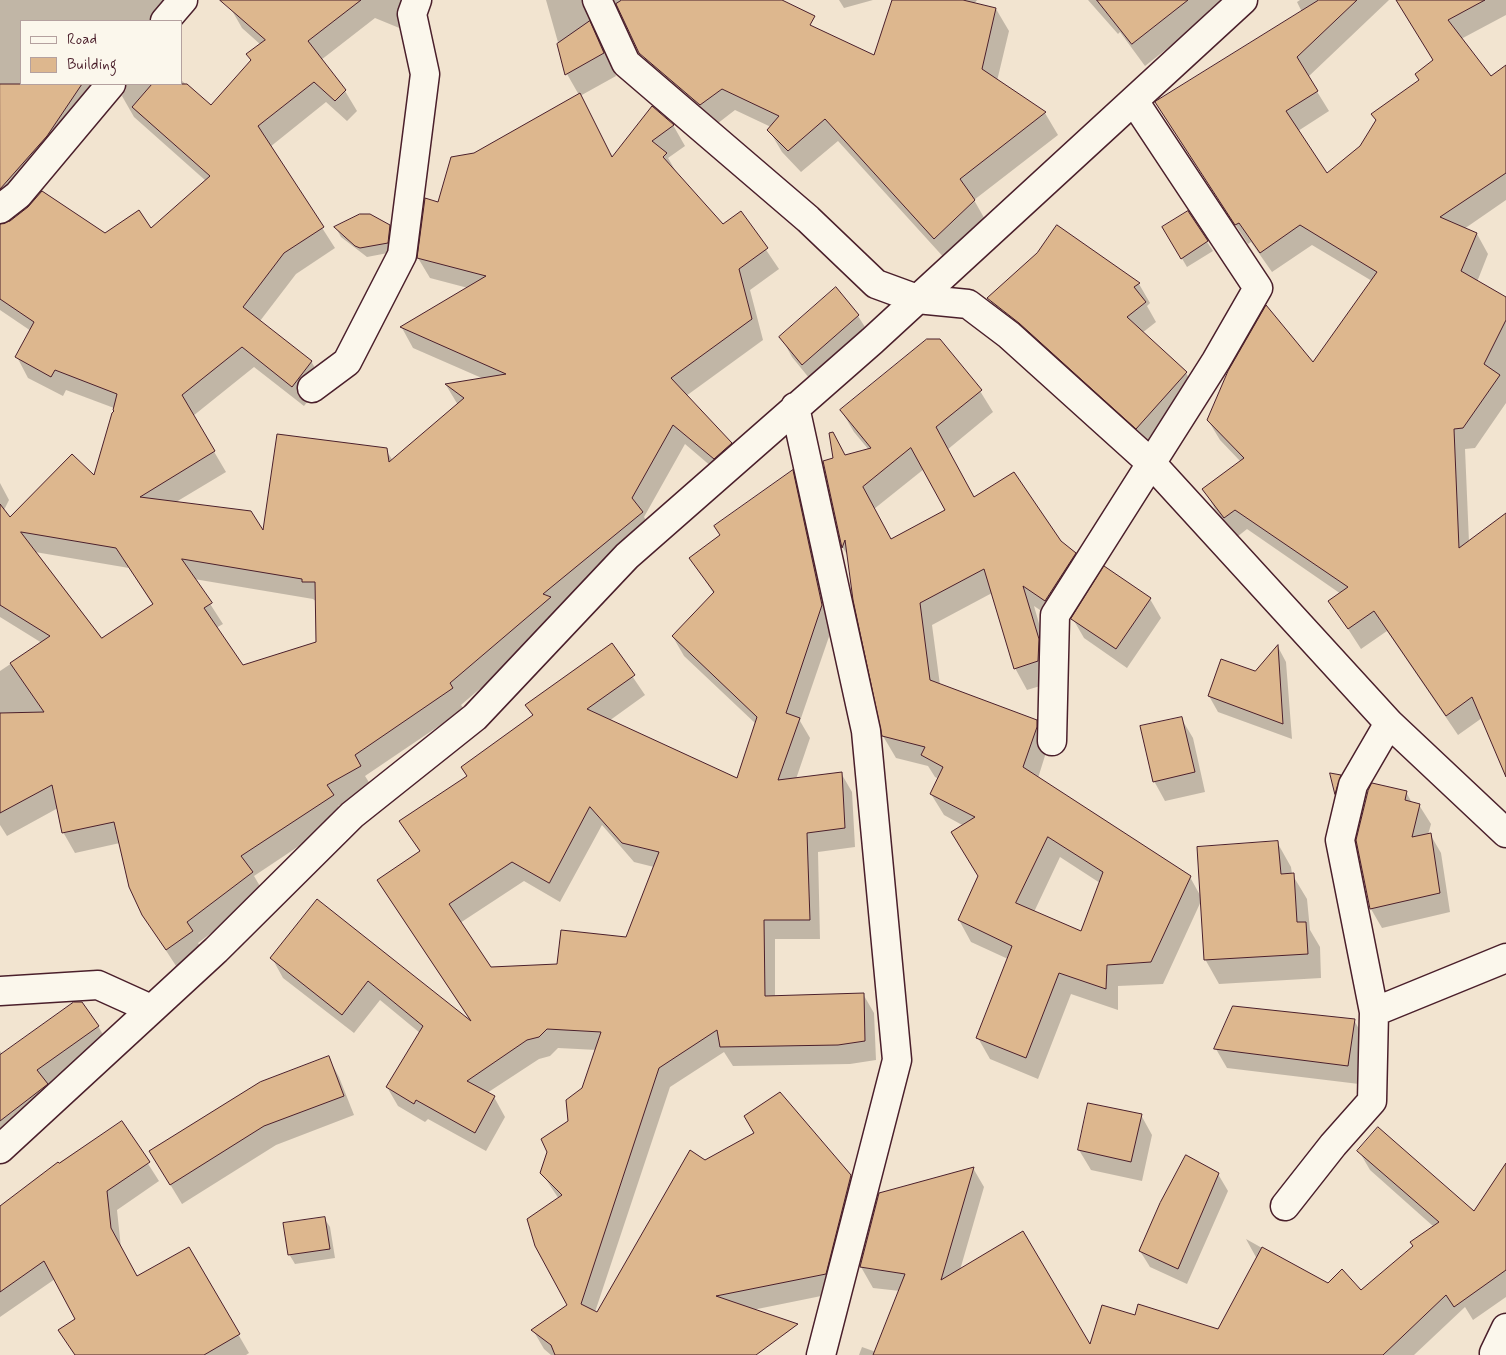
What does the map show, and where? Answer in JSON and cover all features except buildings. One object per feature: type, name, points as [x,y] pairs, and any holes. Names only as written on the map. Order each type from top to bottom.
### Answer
[{"type":"street","points":[[166,20],[183,0]]},
{"type":"street","points":[[312,388],[347,362],[402,256],[425,74],[412,14],[417,0]]},
{"type":"street","points":[[597,0],[626,63],[808,219],[876,284],[917,299],[968,304],[1009,335],[1152,464],[1389,723],[1506,833]]},
{"type":"street","points":[[0,1149],[216,950],[352,815],[475,717],[627,556],[917,299],[1243,0]]},
{"type":"street","points":[[0,209],[18,195],[110,85]]},
{"type":"street","points":[[1052,741],[1055,615],[1152,464],[1258,288],[1134,102]]},
{"type":"street","points":[[795,407],[866,731],[897,1060],[821,1355]]},
{"type":"street","points":[[1285,1206],[1333,1145],[1372,1101],[1374,1012],[1340,840],[1354,785],[1389,723]]},
{"type":"street","points":[[1374,1012],[1506,958]]},
{"type":"street","points":[[0,991],[98,985],[151,1009]]},
{"type":"street","points":[[1494,1353],[1506,1328]]}]
